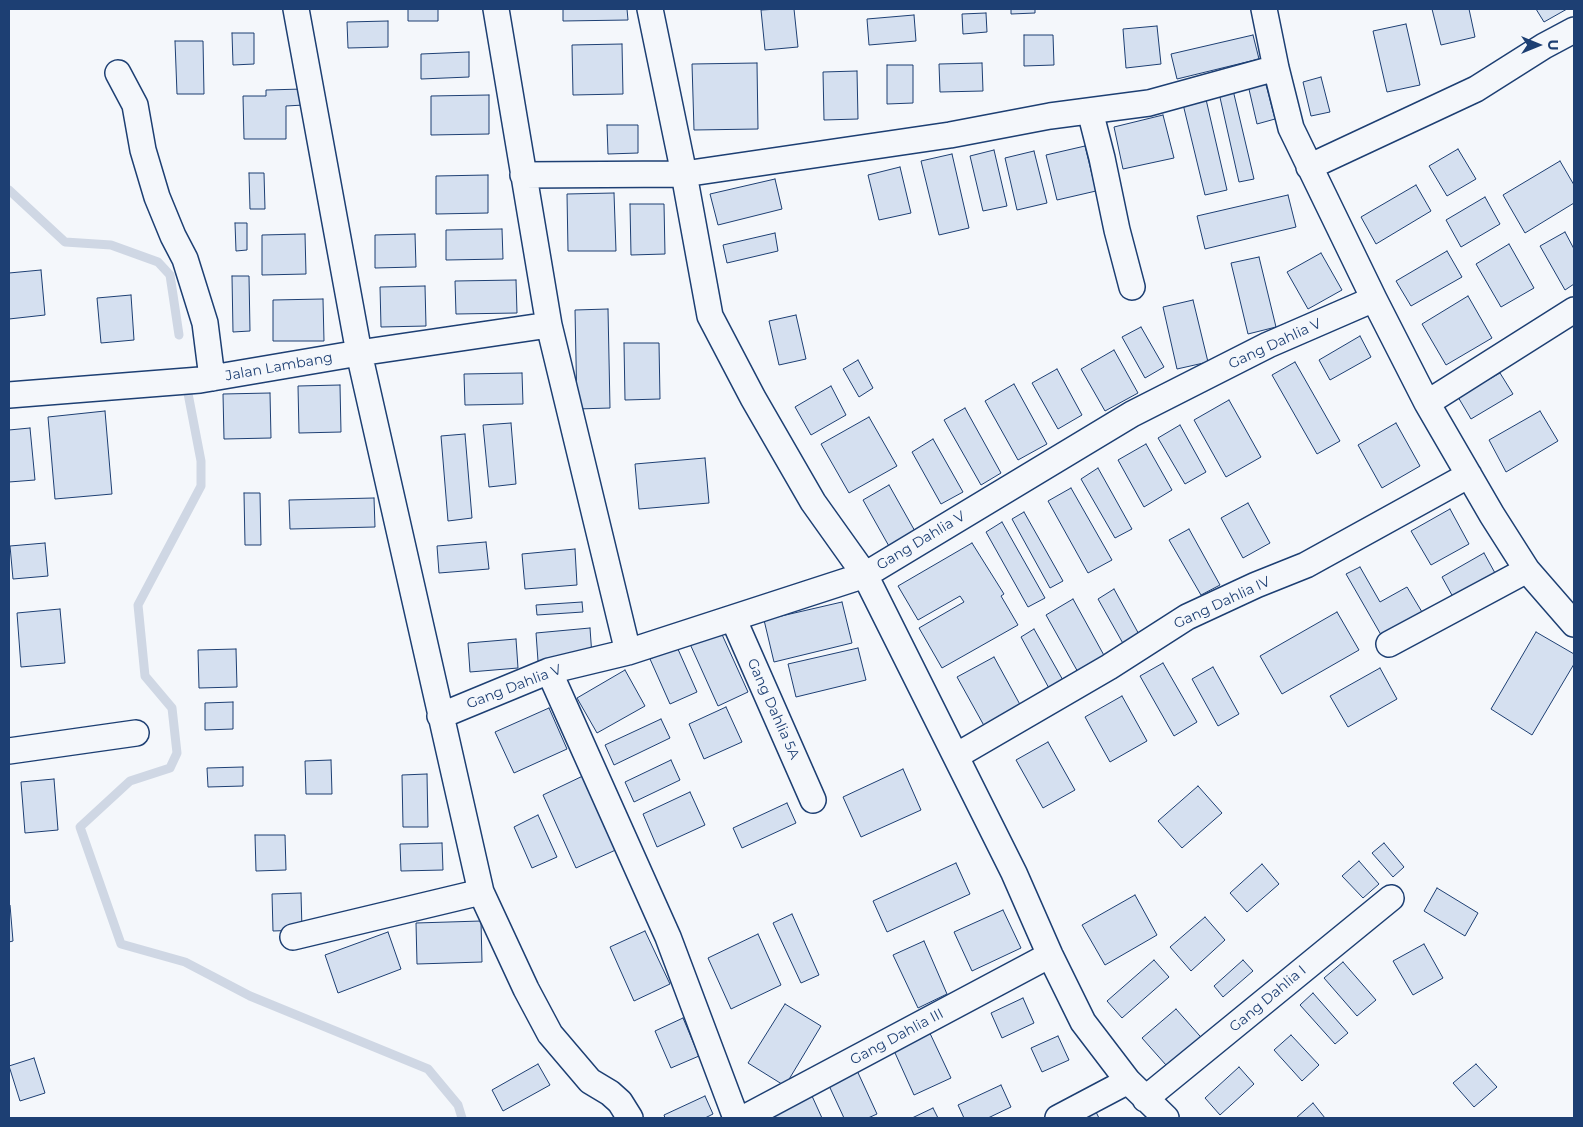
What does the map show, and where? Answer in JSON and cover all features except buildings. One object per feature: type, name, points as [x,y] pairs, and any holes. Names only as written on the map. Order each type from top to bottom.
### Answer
[{"type":"street","points":[[296,9],[359,353],[481,892],[526,989],[550,1034],[590,1081],[610,1093],[620,1102],[630,1118]]},
{"type":"street","points":[[496,9],[548,325],[628,652]]},
{"type":"street","points":[[650,9],[684,174],[710,316],[753,398],[813,502],[865,575],[1014,873],[1050,955],[1083,1022],[1128,1081],[1145,1100],[1166,1118]]},
{"type":"street","points":[[1264,9],[1291,128],[1374,298],[1427,403],[1527,570],[1574,624]]},
{"type":"street","points":[[1309,167],[1476,89],[1544,46],[1574,30]]},
{"type":"street","points":[[523,175],[684,174],[950,135],[1050,116],[1148,103],[1276,68]]},
{"type":"street","points":[[118,73],[135,105],[143,150],[157,197],[185,259],[205,323],[206,379]]},
{"type":"street","points":[[1090,111],[1132,287]]},
{"type":"street","name":"Gang Dahlia V","points":[[440,716],[550,671],[628,652],[865,575],[1132,414],[1268,345],[1374,298]]},
{"type":"street","points":[[1427,403],[1574,310]]},
{"type":"street","name":"Jalan Lambang","points":[[9,395],[206,379],[359,353],[548,325]]},
{"type":"street","name":"Gang Dahlia IV","points":[[956,756],[1109,667],[1187,617],[1306,565],[1469,475]]},
{"type":"street","points":[[1389,644],[1527,570]]},
{"type":"street","name":"Gang Dahlia 5A","points":[[733,618],[813,800]]},
{"type":"street","points":[[550,671],[668,937],[736,1118]]},
{"type":"street","points":[[9,751],[136,733]]},
{"type":"street","points":[[293,937],[481,892]]},
{"type":"street","name":"Gang Dahlia I","points":[[1145,1100],[1391,898]]},
{"type":"street","name":"Gang Dahlia III","points":[[744,1118],[1050,955]]},
{"type":"street","points":[[1058,1118],[1128,1081]]},
{"type":"waterway","points":[[9,190],[65,242],[111,245],[158,262],[170,275],[179,335]]},
{"type":"waterway","points":[[186,383],[201,461],[201,486],[138,605],[145,676],[172,708],[177,753],[170,768],[130,781],[80,827],[121,944],[185,962],[250,996],[428,1069],[458,1105],[462,1118]]}]
